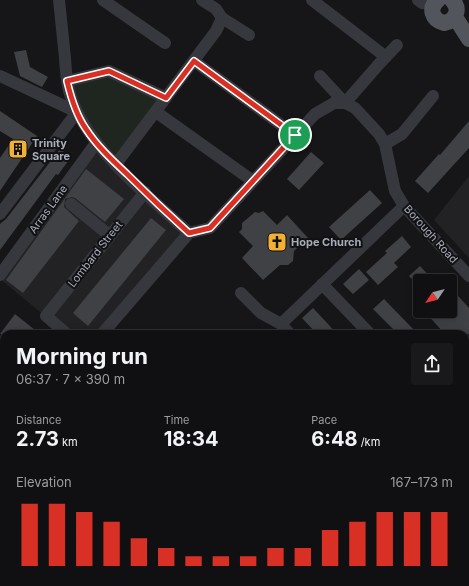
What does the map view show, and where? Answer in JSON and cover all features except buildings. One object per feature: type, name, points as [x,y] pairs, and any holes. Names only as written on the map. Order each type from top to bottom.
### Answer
[{"type":"main road","points":[[452,0],[457,9],[455,18],[469,39]]},
{"type":"main road","points":[[430,1],[433,16],[439,22],[448,22],[455,18]]},
{"type":"street","points":[[60,0],[67,81],[70,96],[85,128],[96,143],[116,164],[189,233]]},
{"type":"street","points":[[103,0],[165,44]]},
{"type":"street","points":[[202,0],[216,9],[222,18],[249,35]]},
{"type":"street","points":[[312,0],[386,57]]},
{"type":"street","points":[[116,164],[220,26],[222,18]]},
{"type":"street","points":[[105,330],[189,233],[210,228],[315,114],[334,103],[345,103],[386,57],[398,46]]},
{"type":"street","points":[[194,61],[295,135]]},
{"type":"street","points":[[67,81],[109,71],[166,98]]},
{"type":"street","points":[[0,76],[77,112]]},
{"type":"street","points":[[320,76],[345,103],[355,108],[365,118],[386,144],[402,134],[433,96]]},
{"type":"street","points":[[0,214],[4,198],[77,112]]},
{"type":"street","points":[[156,112],[253,181]]},
{"type":"street","name":"Arras Lane","points":[[0,275],[96,143]]},
{"type":"street","name":"Borough Road","points":[[386,144],[395,191],[404,206],[469,276]]},
{"type":"street","name":"Lombard Street","points":[[62,330],[46,316],[109,235],[145,192]]},
{"type":"street","points":[[70,204],[109,235]]},
{"type":"street","points":[[281,324],[404,206]]},
{"type":"street","points":[[322,284],[366,330]]},
{"type":"street","points":[[241,293],[262,313],[281,324],[286,330]]},
{"type":"shaded area","points":[[109,71],[166,98],[116,164],[96,143],[67,81]]},
{"type":"shaded area","points":[[96,143],[189,233],[105,330],[62,330],[0,279]]},
{"type":"shaded area","points":[[469,176],[469,258],[434,220]]},
{"type":"place","name":"Trinity Square","points":[[18,149]]},
{"type":"place","name":"Hope Church","points":[[277,242]]},
{"type":"route","points":[[194,61],[295,135],[210,228],[189,233],[96,143],[85,128],[77,112],[70,96],[67,81],[109,71],[166,98],[194,61]]}]
